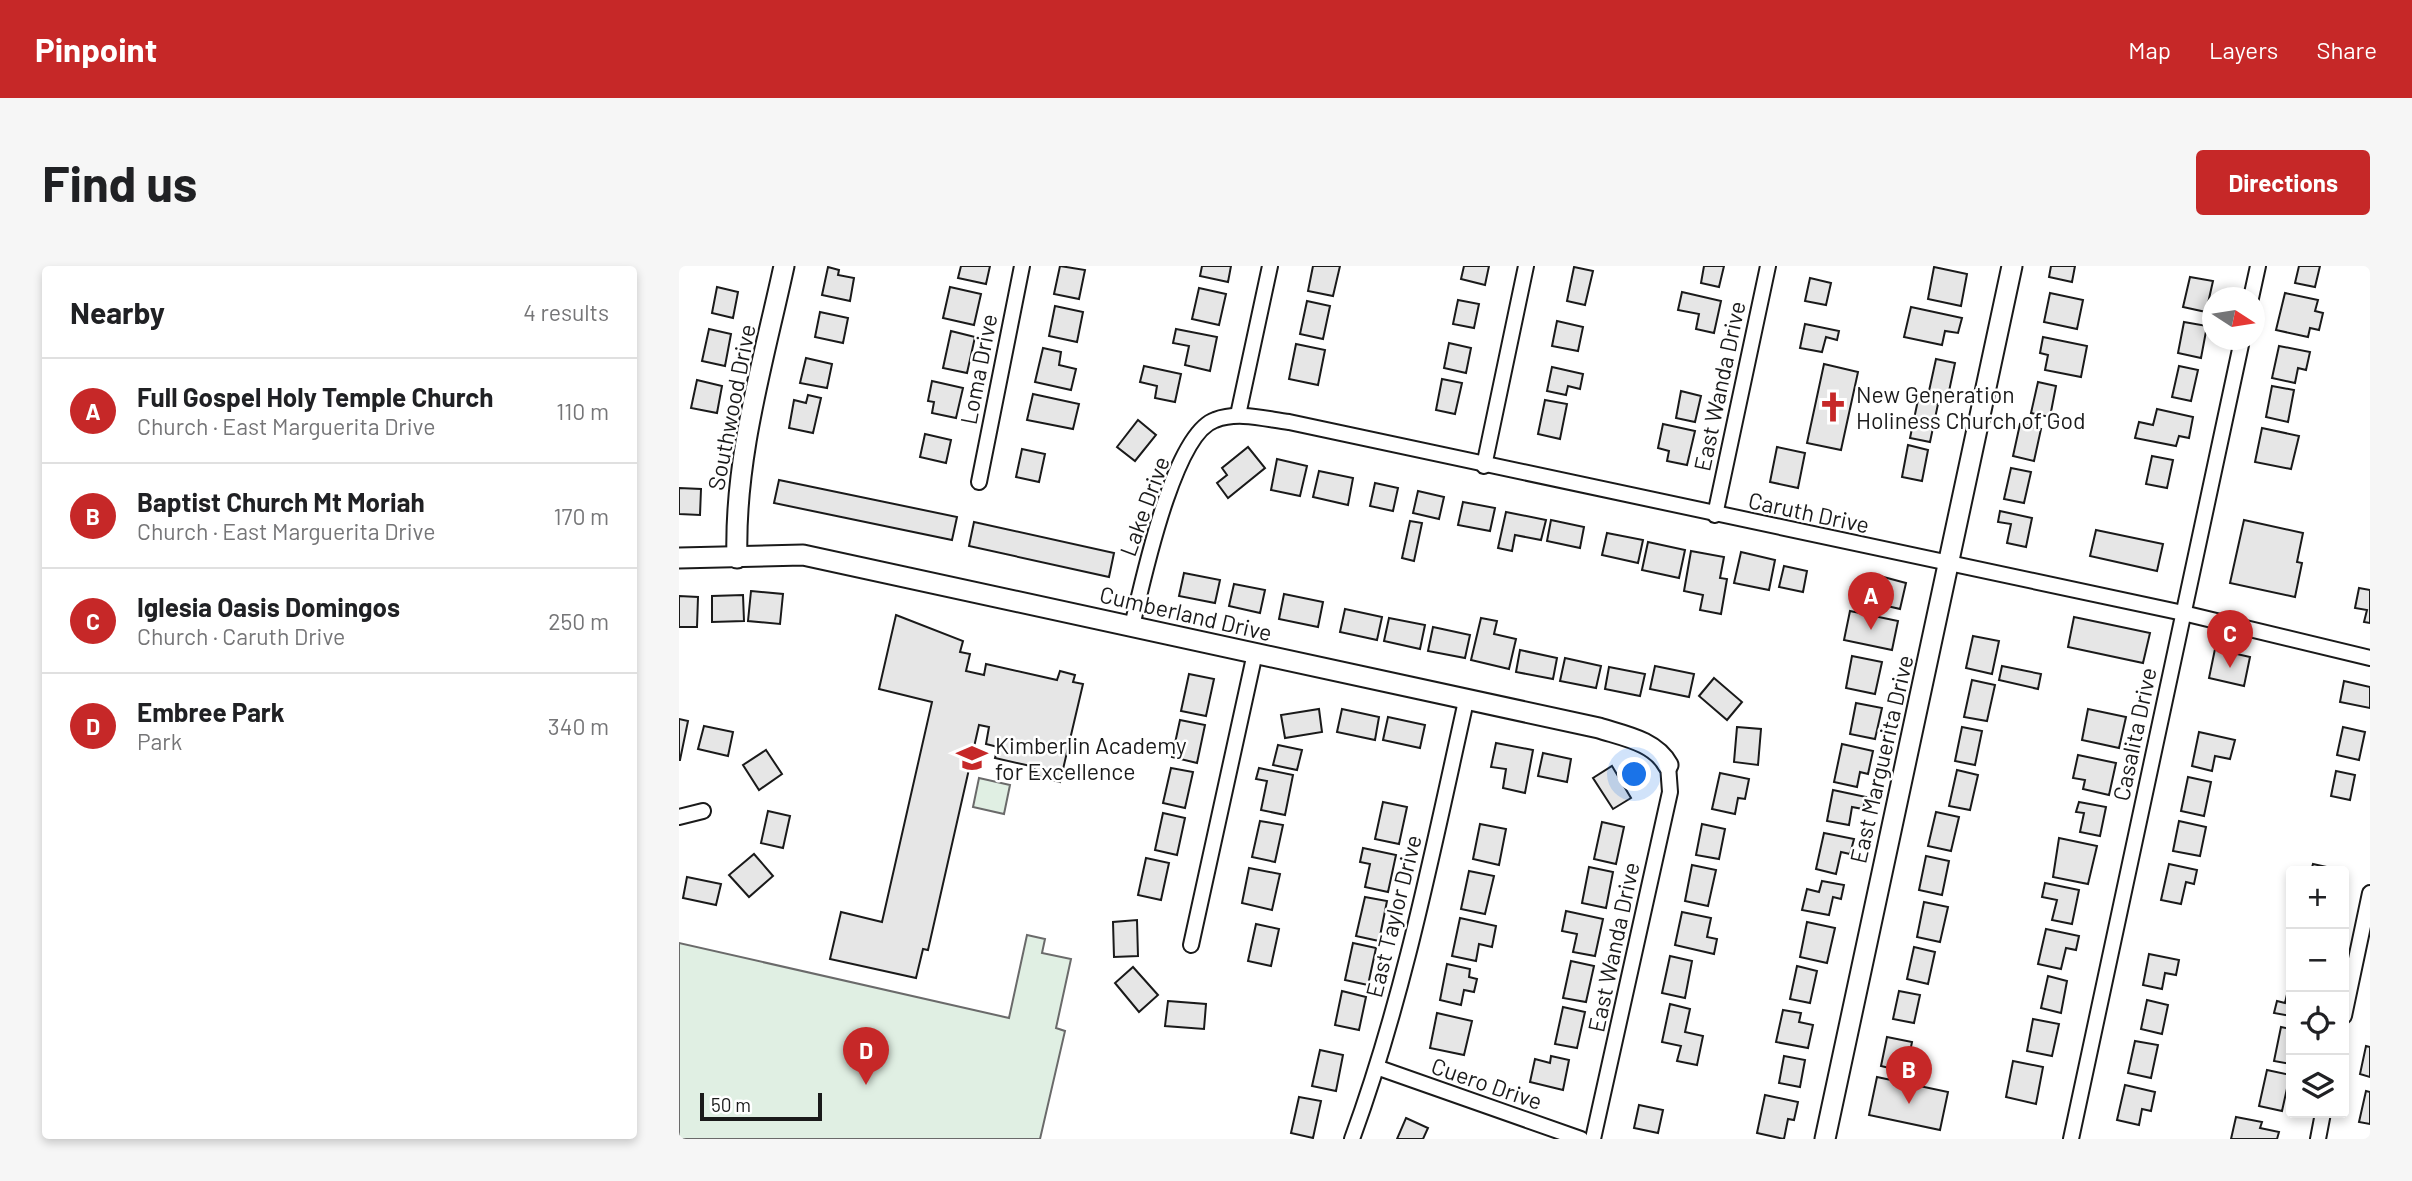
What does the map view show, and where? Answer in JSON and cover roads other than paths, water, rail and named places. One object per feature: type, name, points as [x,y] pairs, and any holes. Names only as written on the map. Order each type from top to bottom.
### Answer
[{"type":"street","name":"Southwood Drive","points":[[737,558],[736,512],[741,462],[784,266]]},
{"type":"street","name":"Loma Drive","points":[[979,482],[1021,266]]},
{"type":"street","points":[[1238,415],[1270,266]]},
{"type":"street","points":[[1484,466],[1526,266]]},
{"type":"street","name":"East Wanda Drive","points":[[1715,515],[1768,266]]},
{"type":"street","name":"East Marguerita Drive","points":[[1825,1139],[2012,266]]},
{"type":"street","points":[[2253,287],[2258,266]]},
{"type":"street","name":"Casalita Drive","points":[[2071,1139],[2240,350]]},
{"type":"street","name":"Caruth Drive","points":[[1238,415],[1289,422],[1484,466],[2183,613],[2370,658]]},
{"type":"street","name":"Lake Drive","points":[[1132,626],[1153,534],[1174,478],[1197,436],[1212,420],[1238,415]]},
{"type":"street","name":"Cumberland Drive","points":[[679,558],[803,555],[1255,653],[1466,702],[1599,728],[1650,746],[1662,754],[1668,765]]},
{"type":"street","points":[[1191,945],[1255,653]]},
{"type":"street","name":"East Taylor Drive","points":[[1352,1139],[1379,1068],[1423,893],[1466,702]]},
{"type":"street","name":"East Wanda Drive","points":[[1593,1139],[1670,792],[1668,765]]},
{"type":"street","points":[[679,817],[703,811]]},
{"type":"street","points":[[2349,992],[2370,893]]},
{"type":"street","name":"Cuero Drive","points":[[1379,1068],[1581,1139]]},
{"type":"street","points":[[2318,1139],[2322,1118]]},
{"type":"place","name":"New Generation Holiness Church of God","points":[[1833,407]]},
{"type":"place","name":"Full Gospel Holy Temple Church","points":[[1871,630]]},
{"type":"place","name":"Iglesia Oasis Domingos","points":[[2230,668]]},
{"type":"place","name":"Kimberlin Academy for Excellence","points":[[972,758]]},
{"type":"place","name":"Embree Park","points":[[866,1085]]},
{"type":"place","name":"Baptist Church Mt Moriah","points":[[1909,1104]]}]
